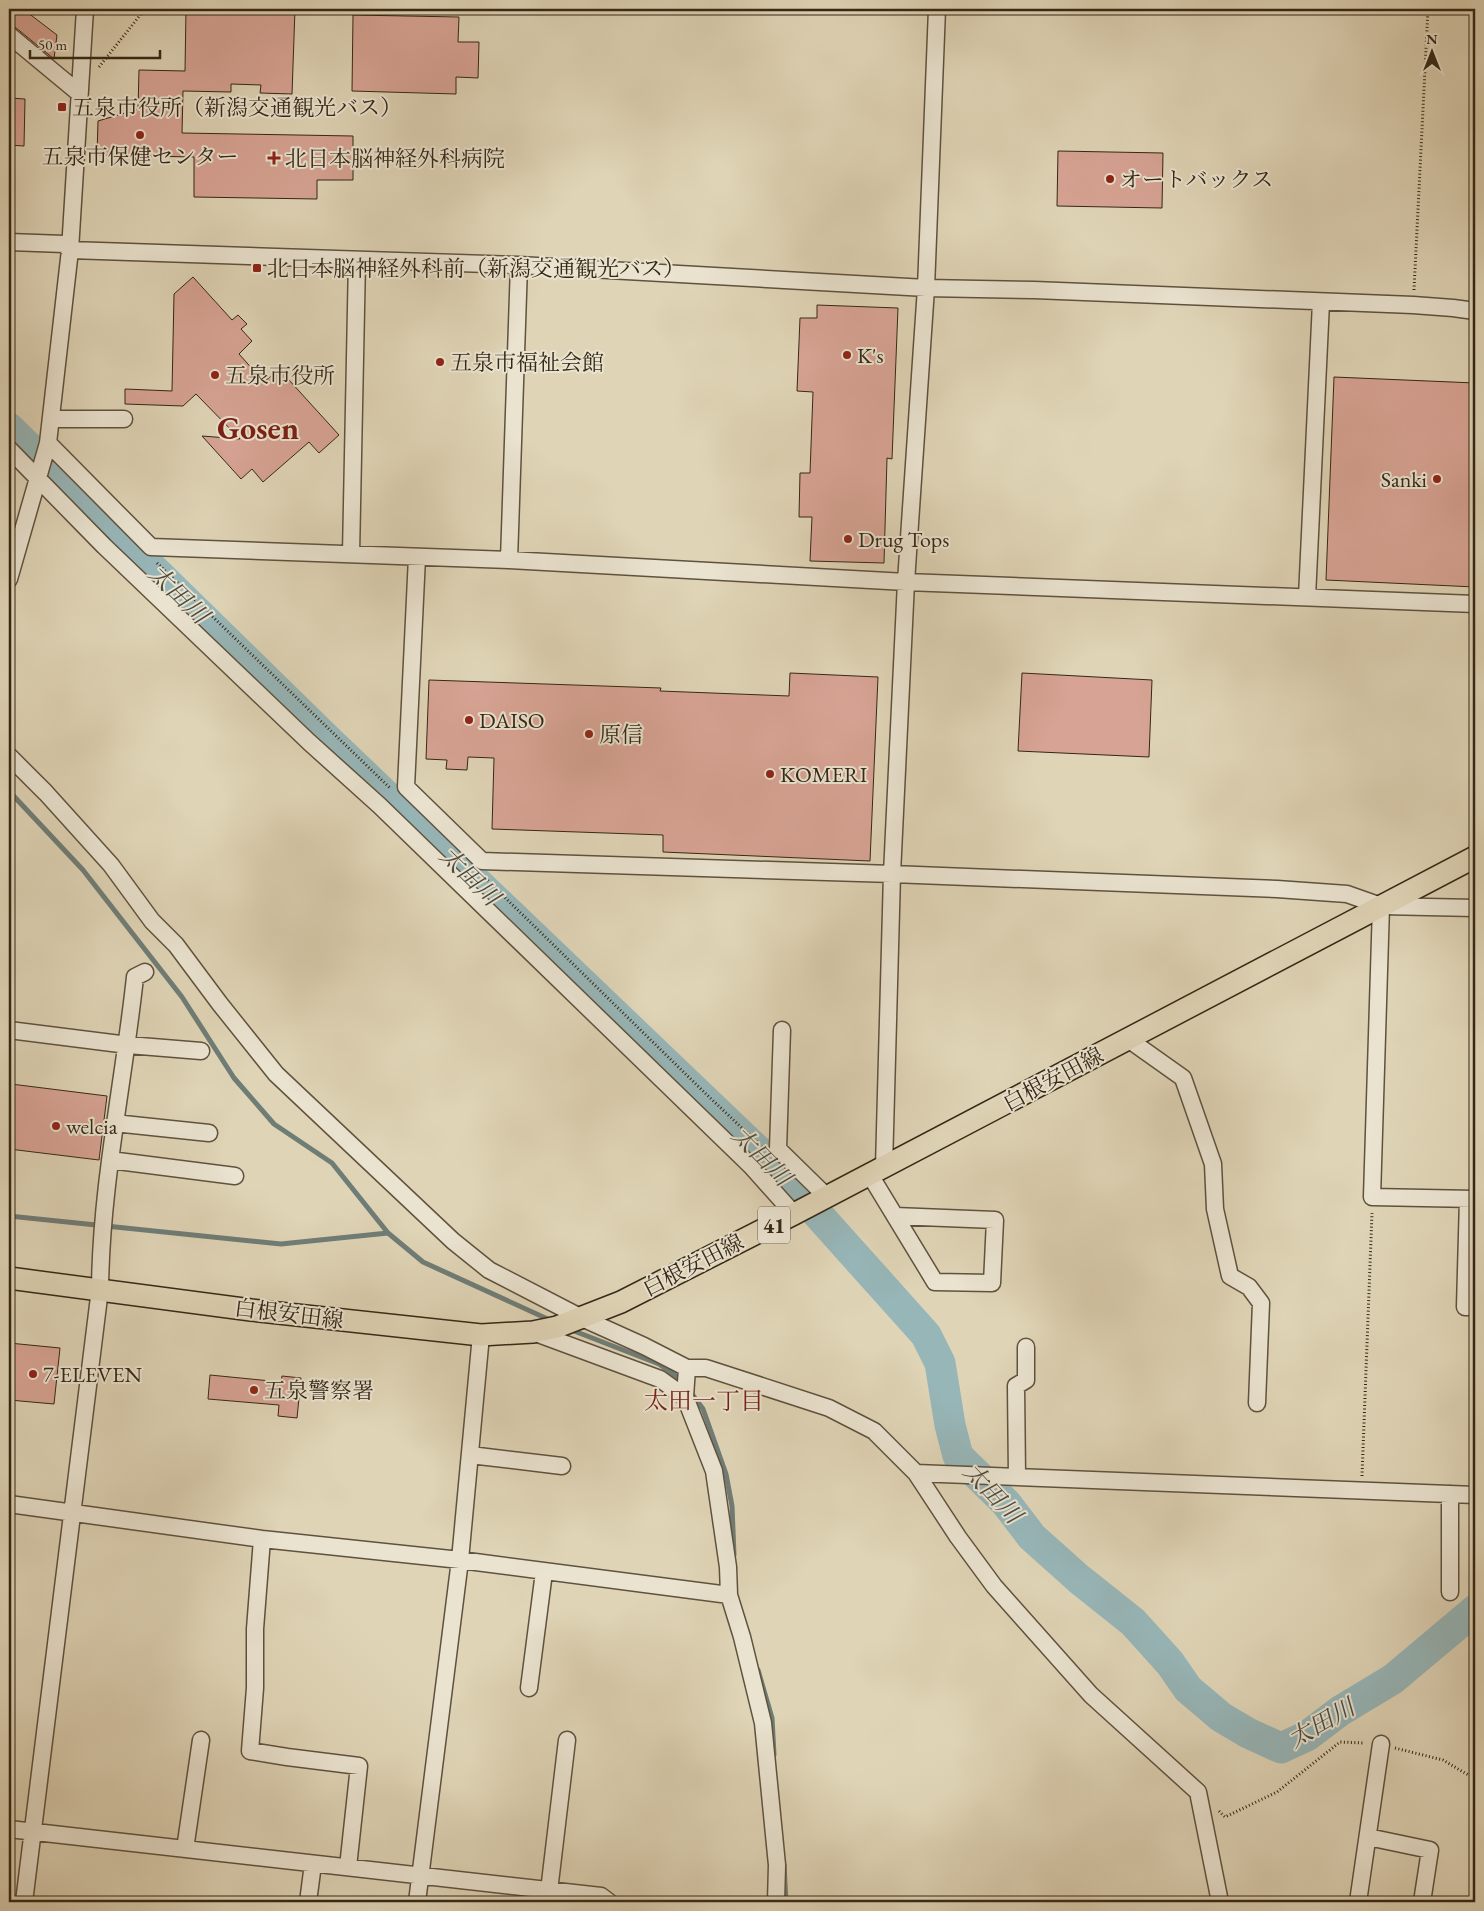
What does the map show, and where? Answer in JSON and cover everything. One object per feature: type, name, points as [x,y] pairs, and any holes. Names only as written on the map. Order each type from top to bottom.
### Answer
[{"type":"main road","name":"白根安田線","points":[[9,1278],[251,1310],[481,1335],[534,1332],[557,1327],[621,1302],[794,1214],[1475,857]]},
{"type":"street","points":[[9,579],[48,443],[70,250],[85,9]]},
{"type":"street","points":[[895,1216],[995,1220],[992,1283],[935,1282],[895,1216],[877,1171],[906,582],[926,288],[937,9]]},
{"type":"street","points":[[9,35],[79,93]]},
{"type":"street","points":[[9,242],[64,244],[70,250],[519,264],[926,288],[1034,290],[1413,305],[1453,308],[1475,312]]},
{"type":"street","points":[[351,554],[357,260]]},
{"type":"street","points":[[509,560],[519,264]]},
{"type":"street","points":[[1308,597],[1321,302]]},
{"type":"street","points":[[51,419],[124,419]]},
{"type":"street","points":[[48,443],[151,547],[509,560],[906,582],[1475,604]]},
{"type":"street","points":[[9,449],[104,546],[309,742],[380,806],[694,1110],[751,1166],[794,1214]]},
{"type":"street","points":[[417,557],[406,787],[482,861],[892,874],[1287,890],[1347,894],[1381,906],[1475,908]]},
{"type":"street","points":[[9,756],[46,793],[111,865],[152,921],[176,946],[276,1074],[453,1242],[489,1270],[582,1318],[687,1368],[706,1368],[829,1408],[874,1431],[916,1473],[968,1551],[994,1586],[1091,1695],[1198,1792],[1220,1902]]},
{"type":"street","points":[[1381,906],[1372,1197],[1472,1199],[1465,1307],[1475,1307]]},
{"type":"street","points":[[24,1902],[100,1289],[100,1253],[114,1123],[128,1044],[135,977],[145,972]]},
{"type":"street","points":[[9,1030],[201,1051]]},
{"type":"street","points":[[782,1030],[778,1149],[827,1197]]},
{"type":"street","points":[[1128,1039],[1183,1078],[1213,1164],[1215,1209],[1230,1276],[1249,1287],[1261,1303],[1257,1403]]},
{"type":"street","points":[[114,1123],[210,1133]]},
{"type":"street","points":[[110,1160],[235,1176]]},
{"type":"street","points":[[534,1332],[660,1379],[685,1397]]},
{"type":"street","points":[[417,1902],[460,1560],[481,1335]]},
{"type":"street","points":[[1017,1477],[1016,1386],[1026,1380],[1026,1347]]},
{"type":"street","points":[[687,1368],[685,1397],[714,1471],[728,1567],[729,1595],[742,1637],[763,1723],[777,1865],[776,1902]]},
{"type":"street","points":[[470,1455],[562,1466]]},
{"type":"street","points":[[916,1473],[1361,1489],[1475,1495]]},
{"type":"street","points":[[1450,1494],[1450,1592]]},
{"type":"street","points":[[9,1504],[262,1539],[460,1560],[729,1595]]},
{"type":"street","points":[[262,1539],[255,1629],[256,1688],[250,1751],[286,1758],[360,1766],[348,1867]]},
{"type":"street","points":[[529,1688],[544,1572]]},
{"type":"street","points":[[185,1849],[201,1740]]},
{"type":"street","points":[[549,1891],[567,1740]]},
{"type":"street","points":[[1358,1902],[1381,1744]]},
{"type":"street","points":[[9,1829],[601,1896],[609,1902]]},
{"type":"street","points":[[1368,1838],[1430,1850],[1422,1902]]},
{"type":"street","points":[[308,1902],[313,1864]]},
{"type":"path","points":[[97,70],[145,9]]},
{"type":"path","points":[[1413,305],[1428,9]]},
{"type":"path","points":[[1361,1489],[1372,1197]]},
{"type":"path","points":[[1198,1792],[1225,1817],[1277,1792],[1340,1742],[1381,1744],[1443,1760],[1475,1779]]},
{"type":"building","points":[[13,9],[23,9],[57,35],[54,59],[9,24],[9,15]]},
{"type":"building","points":[[186,9],[295,9],[292,94],[260,93],[261,85],[231,84],[231,92],[183,91],[182,133],[353,136],[353,180],[317,180],[317,199],[194,197],[194,157],[97,155],[98,121],[138,109],[139,70],[185,71]]},
{"type":"building","points":[[353,15],[459,17],[458,42],[479,42],[478,78],[456,77],[456,94],[352,91]]},
{"type":"building","points":[[9,98],[25,99],[24,146],[9,145]]},
{"type":"building","name":"オートバックス","points":[[1058,151],[1163,153],[1162,208],[1057,206]]},
{"type":"building","name":"五泉市役所","points":[[193,277],[232,320],[238,315],[247,324],[241,329],[252,341],[239,354],[264,382],[279,369],[339,435],[319,453],[309,442],[263,482],[252,469],[241,479],[202,436],[240,439],[196,394],[183,406],[125,404],[125,389],[172,391],[174,294]]},
{"type":"building","name":"K's","points":[[817,305],[898,308],[892,459],[887,458],[884,563],[810,561],[812,517],[799,517],[800,473],[810,473],[813,392],[797,391],[800,318],[817,318]]},
{"type":"building","points":[[1334,377],[1475,383],[1475,587],[1326,580]]},
{"type":"building","points":[[790,673],[878,677],[870,861],[663,852],[663,835],[492,829],[494,758],[468,757],[467,770],[446,769],[447,760],[426,759],[429,680],[661,688],[660,691],[789,696]]},
{"type":"building","points":[[1022,673],[1152,680],[1149,757],[1018,751]]},
{"type":"building","name":"welcia","points":[[11,1084],[107,1096],[99,1160],[9,1149]]},
{"type":"building","name":"7-ELEVEN","points":[[9,1343],[60,1348],[54,1404],[9,1400]]},
{"type":"building","name":"五泉警察署","points":[[210,1375],[281,1382],[282,1376],[301,1378],[297,1418],[278,1416],[279,1405],[208,1399]]},
{"type":"waterway","name":"太田川","points":[[9,428],[328,740],[780,1172],[926,1335],[940,1363],[950,1425],[958,1456],[1006,1503],[1032,1537],[1079,1579],[1133,1622],[1170,1663],[1188,1689],[1221,1717],[1248,1733],[1281,1748],[1307,1736],[1340,1711],[1393,1679],[1475,1610]]},
{"type":"waterway","points":[[9,791],[83,870],[182,997],[234,1078],[274,1124],[332,1163],[388,1233],[423,1262],[552,1321]]},
{"type":"waterway","points":[[9,1216],[281,1244],[388,1233]]},
{"type":"waterway","points":[[569,1329],[659,1364],[683,1381]]},
{"type":"waterway","points":[[689,1390],[703,1409],[726,1474],[732,1506],[734,1555]]},
{"type":"waterway","points":[[758,1670],[772,1718],[774,1755]]},
{"type":"waterway","points":[[784,1865],[786,1902]]},
{"type":"place","name":"五泉市役所（新潟交通観光バス）","points":[[62,107]]},
{"type":"place","name":"五泉市保健センター","points":[[140,135]]},
{"type":"place","name":"北日本脳神経外科病院","points":[[274,158]]},
{"type":"place","name":"オートバックス","points":[[1110,179]]},
{"type":"place","name":"北日本脳神経外科前（新潟交通観光バス）","points":[[257,268]]},
{"type":"place","name":"K's","points":[[847,355]]},
{"type":"place","name":"五泉市福祉会館","points":[[440,362]]},
{"type":"place","name":"五泉市役所","points":[[215,375]]},
{"type":"place","name":"Sanki","points":[[1437,479]]},
{"type":"place","name":"Drug Tops","points":[[848,539]]},
{"type":"place","name":"DAISO","points":[[469,720]]},
{"type":"place","name":"原信","points":[[589,734]]},
{"type":"place","name":"KOMERI","points":[[770,774]]},
{"type":"place","name":"welcia","points":[[56,1126]]},
{"type":"place","name":"7-ELEVEN","points":[[33,1374]]},
{"type":"place","name":"五泉警察署","points":[[254,1390]]},
{"type":"district","name":"Gosen","points":[[258,428]]},
{"type":"district","name":"太田一丁目","points":[[704,1400]]}]
